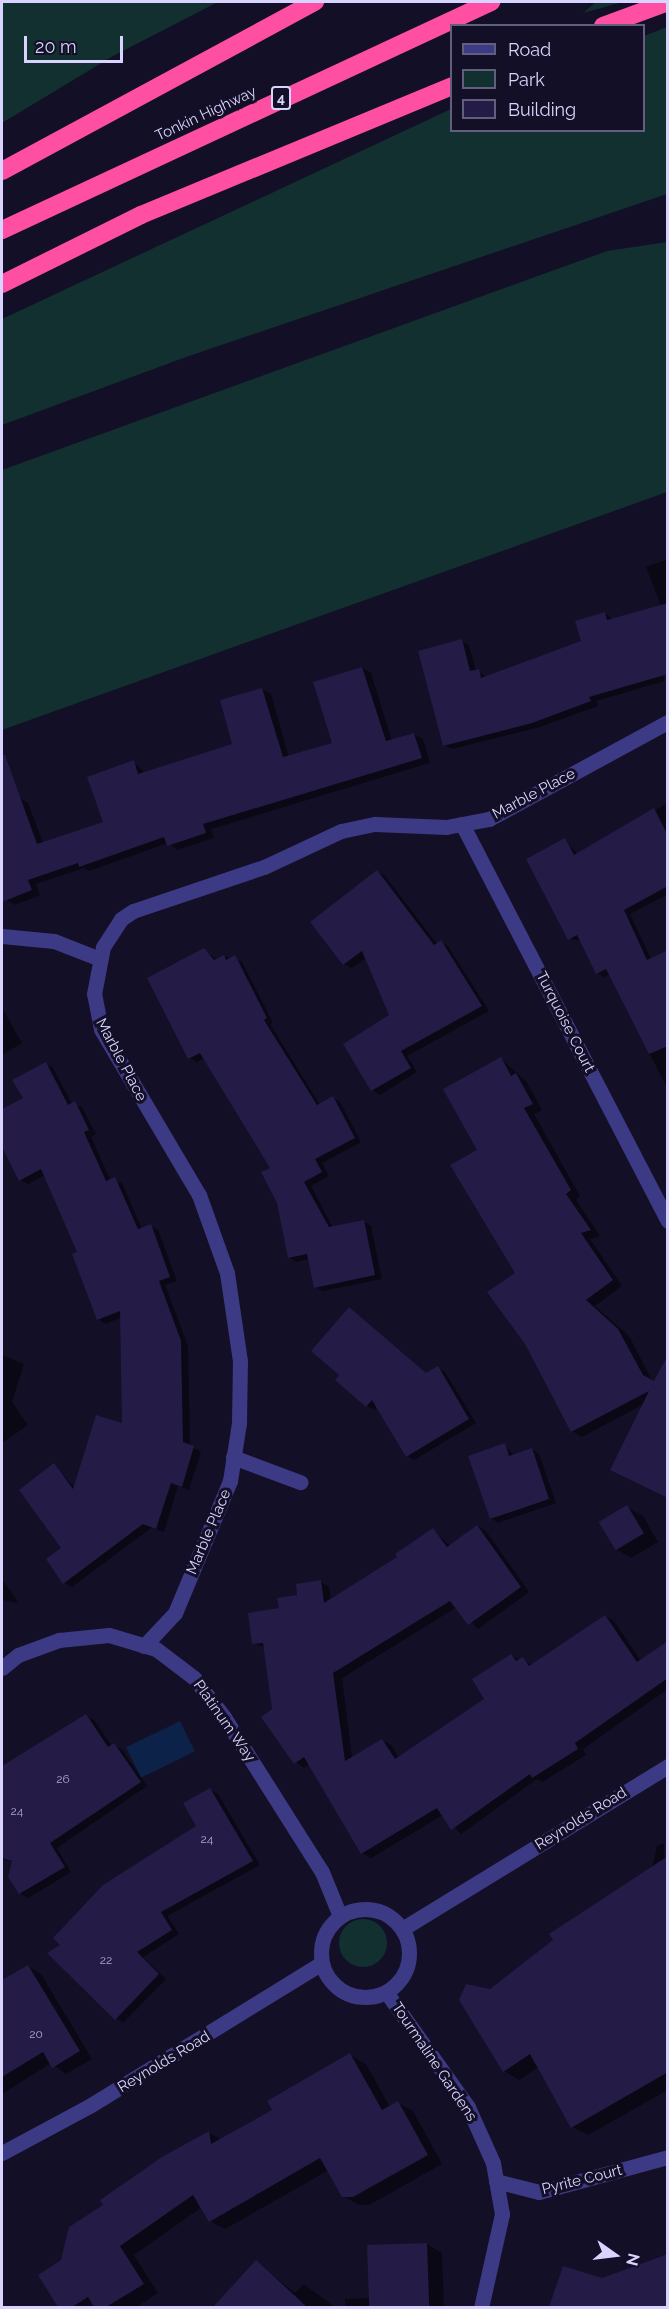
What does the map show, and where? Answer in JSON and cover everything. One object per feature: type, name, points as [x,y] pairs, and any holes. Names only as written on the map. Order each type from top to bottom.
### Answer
[{"type":"highway","points":[[2,171],[315,2]]},
{"type":"highway","name":"Tonkin Highway","points":[[2,230],[491,2]]},
{"type":"highway","points":[[608,24],[668,2]]},
{"type":"highway","points":[[2,284],[141,214],[450,87]]},
{"type":"street","name":"Marble Place","points":[[144,1646],[174,1613],[209,1539],[230,1480],[239,1423],[240,1361],[228,1273],[200,1195],[101,1029],[94,994],[100,959],[110,935],[121,919],[133,911],[264,867],[340,831],[375,824],[462,824],[489,819],[668,722]]},
{"type":"street","name":"Turquoise Court","points":[[462,824],[668,1221]]},
{"type":"street","points":[[2,936],[54,941],[100,959]]},
{"type":"street","points":[[233,1457],[300,1482]]},
{"type":"street","name":"Platinum Way","points":[[2,1668],[18,1656],[59,1640],[109,1635],[156,1650],[194,1678],[224,1717],[322,1872],[340,1916]]},
{"type":"street","name":"Reynolds Road","points":[[402,1929],[668,1766]]},
{"type":"street","points":[[367,1909],[381,1911],[402,1929],[410,1956],[406,1971],[386,1992],[360,1997],[347,1993],[336,1986],[322,1963],[324,1937],[340,1916],[367,1909]]},
{"type":"street","name":"Reynolds Road","points":[[2,2153],[92,2105],[322,1963]]},
{"type":"street","name":"Tourmaline Gardens","points":[[386,1992],[468,2107],[494,2163],[502,2214],[481,2307]]},
{"type":"street","name":"Pyrite Court","points":[[496,2181],[539,2192],[668,2157]]},
{"type":"green space","points":[[2,2],[218,2],[113,56],[2,123]]},
{"type":"green space","points":[[596,2],[623,2],[583,13]]},
{"type":"green space","points":[[667,27],[667,194],[186,357],[2,425],[2,319],[450,109],[450,132],[645,132],[645,36]]},
{"type":"green space","points":[[667,242],[667,492],[2,730],[2,470],[607,251]]},
{"type":"green space","points":[[358,1919],[368,1919],[383,1929],[387,1943],[383,1957],[377,1963],[368,1967],[358,1967],[343,1957],[339,1948],[339,1938],[349,1923]]},
{"type":"water","points":[[180,1721],[195,1752],[141,1778],[126,1747]]},
{"type":"building","points":[[668,603],[668,674],[589,697],[591,701],[532,723],[443,746],[418,651],[462,639],[470,671],[479,669],[481,678],[581,641],[575,621],[605,612],[607,620]]},
{"type":"building","points":[[362,667],[386,741],[414,733],[422,758],[203,824],[206,833],[167,846],[164,837],[79,867],[78,863],[28,880],[32,890],[2,902],[2,755],[5,755],[37,844],[103,822],[87,777],[134,760],[138,774],[232,744],[220,700],[262,688],[283,757],[332,743],[313,682]]},
{"type":"building","points":[[654,808],[668,836],[668,886],[624,910],[647,960],[668,950],[668,1046],[649,1054],[606,969],[596,974],[577,935],[568,940],[526,859],[565,838],[574,855]]},
{"type":"building","points":[[377,870],[434,945],[441,940],[482,1006],[401,1051],[411,1068],[371,1091],[343,1044],[389,1015],[362,951],[343,965],[310,922]]},
{"type":"building","points":[[204,948],[214,960],[224,955],[226,960],[235,955],[267,1018],[264,1020],[317,1105],[333,1096],[355,1138],[315,1159],[322,1172],[304,1182],[329,1227],[364,1220],[375,1275],[314,1288],[307,1254],[288,1258],[277,1203],[261,1172],[270,1168],[200,1053],[188,1059],[147,978]]},
{"type":"building","points":[[501,1057],[511,1076],[516,1073],[533,1104],[524,1108],[571,1190],[566,1194],[591,1230],[581,1233],[613,1280],[586,1300],[618,1329],[643,1375],[654,1381],[668,1355],[668,1498],[610,1470],[649,1391],[571,1432],[525,1344],[487,1292],[515,1273],[450,1165],[477,1150],[443,1089]]},
{"type":"building","points":[[46,1062],[68,1105],[75,1101],[89,1130],[84,1132],[106,1181],[115,1177],[138,1229],[151,1224],[170,1277],[159,1281],[181,1341],[183,1442],[194,1446],[182,1487],[171,1483],[156,1529],[143,1524],[63,1584],[46,1559],[61,1548],[19,1490],[54,1463],[73,1489],[96,1415],[122,1423],[120,1311],[97,1320],[72,1254],[77,1252],[41,1169],[19,1181],[2,1147],[2,1109],[23,1098],[12,1080]]},
{"type":"building","points":[[349,1307],[426,1373],[438,1366],[469,1419],[406,1457],[372,1400],[366,1407],[335,1380],[339,1375],[311,1351]]},
{"type":"building","points":[[505,1443],[509,1456],[532,1448],[549,1499],[490,1519],[468,1456]]},
{"type":"building","points":[[627,1505],[644,1533],[616,1550],[599,1522]]},
{"type":"building","points":[[477,1525],[521,1587],[468,1625],[450,1601],[333,1673],[345,1761],[382,1739],[395,1759],[484,1699],[472,1679],[511,1654],[516,1661],[523,1657],[529,1666],[605,1615],[637,1662],[668,1641],[668,1678],[575,1743],[578,1749],[532,1778],[530,1774],[451,1830],[437,1808],[361,1854],[304,1757],[294,1764],[261,1717],[272,1709],[263,1643],[252,1644],[248,1613],[279,1608],[277,1598],[297,1595],[296,1584],[321,1580],[324,1603],[397,1557],[395,1554],[433,1528],[447,1547]]},
{"type":"building","points":[[86,1714],[108,1747],[114,1743],[141,1782],[50,1843],[65,1867],[19,1894],[8,1877],[12,1861],[2,1858],[2,1766]]},
{"type":"building","points":[[210,1788],[253,1861],[161,1912],[172,1930],[137,1952],[159,1974],[115,2020],[47,1953],[60,1945],[53,1938],[103,1885],[196,1826],[183,1803]]},
{"type":"building","points":[[668,1856],[668,2072],[571,2128],[530,2054],[503,2072],[459,2000],[466,1984],[490,1989],[553,1940],[549,1934]]},
{"type":"building","points":[[28,1965],[80,2051],[52,2068],[43,2052],[2,2077],[2,1980]]},
{"type":"building","points":[[350,2053],[382,2110],[398,2101],[428,2155],[353,2197],[342,2197],[320,2158],[209,2222],[193,2195],[120,2246],[144,2284],[106,2307],[94,2307],[88,2297],[72,2307],[58,2307],[38,2275],[61,2260],[69,2227],[103,2205],[100,2200],[162,2157],[209,2131],[211,2144],[272,2110],[267,2101]]},
{"type":"building","points":[[427,2243],[429,2307],[369,2308],[367,2245]]},
{"type":"building","points":[[668,2254],[668,2307],[549,2307],[563,2266],[602,2278]]},
{"type":"building","points":[[256,2260],[307,2307],[213,2307]]}]
